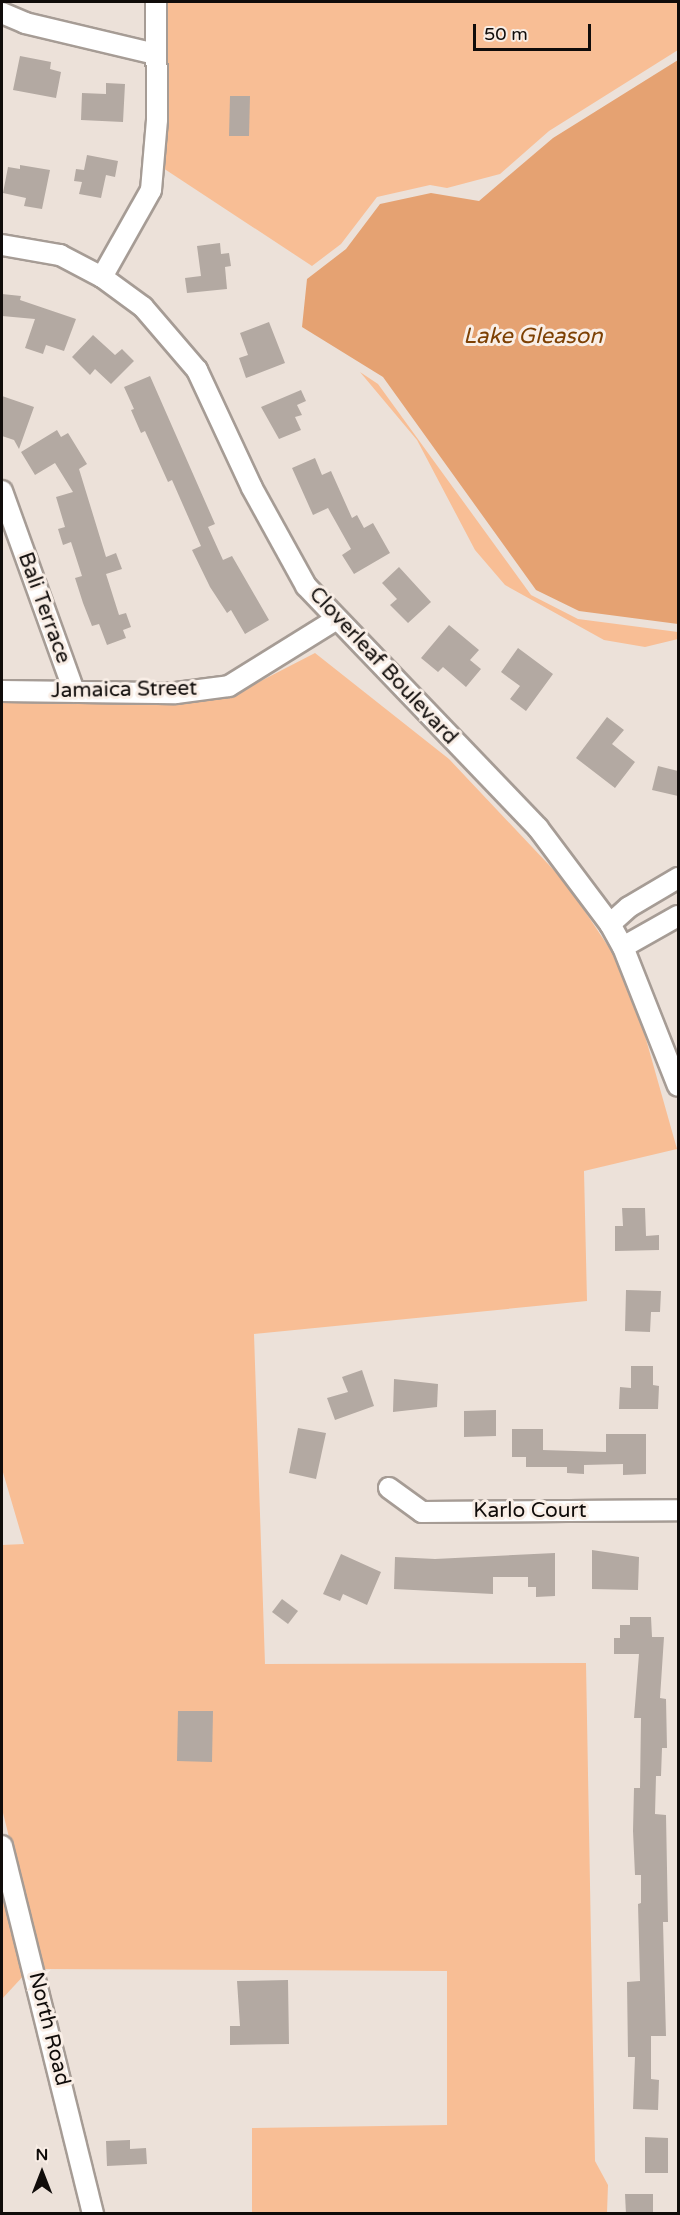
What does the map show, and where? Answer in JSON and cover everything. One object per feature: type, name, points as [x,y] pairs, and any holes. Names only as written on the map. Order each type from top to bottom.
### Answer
[{"type":"street","points":[[102,276],[152,189],[157,120],[156,2]]},
{"type":"street","points":[[2,13],[25,23],[155,54]]},
{"type":"street","name":"Cloverleaf Boulevard","points":[[2,244],[60,255],[102,276],[143,307],[197,370],[263,508],[306,586],[335,620],[538,828],[610,924],[623,947],[678,1086]]},
{"type":"street","name":"Bali Terrace","points":[[2,491],[74,691]]},
{"type":"street","name":"Jamaica Street","points":[[2,692],[176,693],[229,686],[335,620]]},
{"type":"street","points":[[610,924],[629,907],[678,878]]},
{"type":"street","points":[[623,947],[678,916]]},
{"type":"street","name":"Karlo Court","points":[[389,1488],[422,1512],[678,1510]]},
{"type":"street","name":"North Road","points":[[2,1846],[93,2214]]},
{"type":"shaded area","points":[[164,2],[678,2],[678,50],[549,131],[500,174],[447,188],[430,185],[377,197],[341,244],[312,266],[163,168]]},
{"type":"shaded area","points":[[360,372],[378,384],[531,595],[578,619],[678,632],[678,639],[645,647],[604,640],[505,585],[475,550],[417,440]]},
{"type":"shaded area","points":[[315,653],[449,759],[566,883],[620,964],[642,1025],[677,1149],[584,1171],[587,1301],[254,1334],[265,1664],[586,1663],[595,2161],[608,2185],[607,2213],[252,2213],[252,2128],[447,2125],[447,1971],[42,1969],[2,1809],[2,1545],[24,1544],[2,1469],[2,701],[70,703],[249,687]]},
{"type":"shaded area","points":[[2,1877],[26,1973],[2,1999]]},
{"type":"water","name":"Lake Gleason","points":[[678,60],[678,624],[579,611],[536,590],[383,377],[302,327],[307,279],[346,249],[380,204],[431,193],[479,201],[553,138]]},
{"type":"building","points":[[20,56],[51,62],[50,69],[61,72],[56,98],[13,90]]},
{"type":"building","points":[[106,83],[125,84],[123,122],[81,120],[82,93],[106,94]]},
{"type":"building","points":[[230,96],[250,96],[249,136],[229,136]]},
{"type":"building","points":[[87,155],[118,161],[115,177],[106,175],[101,198],[79,194],[82,182],[74,181],[76,169],[84,170]]},
{"type":"building","points":[[20,165],[50,170],[42,209],[24,206],[26,198],[3,193],[8,167],[20,169]]},
{"type":"building","points":[[220,243],[221,254],[229,253],[231,266],[225,267],[227,289],[187,293],[185,278],[201,276],[197,246]]},
{"type":"building","points":[[2,294],[21,296],[20,300],[76,319],[64,351],[46,345],[43,354],[25,348],[35,319],[2,316]]},
{"type":"building","points":[[269,322],[285,363],[246,378],[239,358],[248,355],[240,333]]},
{"type":"building","points":[[93,335],[115,355],[122,349],[134,361],[111,384],[95,369],[90,375],[72,357]]},
{"type":"building","points":[[150,376],[215,524],[208,527],[223,560],[232,556],[269,620],[245,634],[231,610],[227,613],[210,587],[192,550],[201,546],[172,480],[168,482],[145,431],[141,433],[131,410],[134,409],[124,387]]},
{"type":"building","points":[[301,390],[306,401],[297,405],[302,415],[295,417],[301,430],[279,439],[261,407]]},
{"type":"building","points":[[2,396],[34,407],[19,449],[14,440],[2,436]]},
{"type":"building","points":[[57,430],[61,437],[68,433],[87,464],[79,469],[106,557],[116,553],[122,569],[106,574],[119,615],[126,613],[131,627],[123,630],[126,638],[107,645],[99,624],[92,626],[83,603],[75,578],[82,576],[71,542],[63,545],[58,529],[65,527],[56,497],[73,492],[55,463],[35,475],[21,452]]},
{"type":"building","points":[[315,458],[322,475],[331,471],[352,518],[357,515],[364,528],[373,523],[390,553],[354,574],[342,555],[351,549],[328,508],[313,515],[292,468]]},
{"type":"building","points":[[399,567],[431,602],[408,623],[390,605],[397,599],[382,583]]},
{"type":"building","points":[[449,625],[479,650],[470,660],[481,669],[466,687],[443,667],[438,672],[421,658]]},
{"type":"building","points":[[518,648],[553,674],[526,711],[510,699],[520,686],[501,672]]},
{"type":"building","points":[[607,717],[624,730],[612,744],[635,762],[615,788],[576,758]]},
{"type":"building","points":[[658,766],[678,771],[678,796],[652,790]]},
{"type":"building","points":[[622,1208],[645,1208],[646,1236],[659,1235],[659,1250],[615,1251],[615,1226],[623,1226]]},
{"type":"building","points":[[626,1290],[661,1291],[660,1312],[651,1312],[650,1332],[625,1331]]},
{"type":"building","points":[[631,1366],[653,1366],[653,1385],[659,1386],[658,1409],[619,1409],[620,1387],[631,1388]]},
{"type":"building","points":[[362,1370],[374,1406],[335,1420],[327,1398],[348,1392],[342,1377]]},
{"type":"building","points":[[394,1379],[438,1384],[437,1407],[393,1412]]},
{"type":"building","points":[[496,1410],[496,1436],[464,1437],[464,1411]]},
{"type":"building","points":[[298,1428],[326,1433],[316,1479],[289,1473]]},
{"type":"building","points":[[512,1429],[543,1429],[543,1450],[606,1452],[606,1434],[646,1434],[646,1474],[623,1475],[623,1464],[584,1465],[584,1474],[567,1473],[567,1467],[526,1467],[526,1457],[512,1457]]},
{"type":"building","points":[[592,1550],[639,1557],[638,1590],[592,1589]]},
{"type":"building","points":[[555,1553],[555,1596],[536,1597],[536,1587],[528,1587],[528,1577],[493,1577],[493,1594],[394,1589],[395,1557],[435,1559]]},
{"type":"building","points":[[341,1554],[381,1572],[367,1605],[343,1594],[340,1601],[323,1594]]},
{"type":"building","points":[[282,1599],[298,1611],[288,1624],[272,1612]]},
{"type":"building","points":[[630,1617],[651,1617],[652,1637],[664,1637],[660,1698],[666,1699],[667,1748],[662,1748],[661,1776],[656,1776],[655,1814],[666,1815],[668,1922],[663,1922],[666,2036],[651,2036],[651,2079],[659,2080],[658,2110],[633,2109],[635,2057],[628,2057],[627,1982],[640,1981],[638,1904],[641,1903],[641,1875],[635,1875],[633,1831],[634,1788],[640,1788],[641,1718],[634,1718],[639,1654],[614,1654],[614,1638],[620,1638],[620,1625],[630,1625]]},
{"type":"building","points":[[178,1711],[213,1711],[212,1762],[177,1761]]},
{"type":"building","points":[[288,1980],[289,2044],[230,2045],[230,2026],[240,2026],[237,1981]]},
{"type":"building","points":[[645,2137],[668,2138],[668,2173],[645,2173]]},
{"type":"building","points":[[130,2140],[130,2149],[146,2148],[147,2164],[107,2166],[106,2141]]},
{"type":"building","points":[[625,2194],[653,2194],[653,2214],[626,2214]]}]
